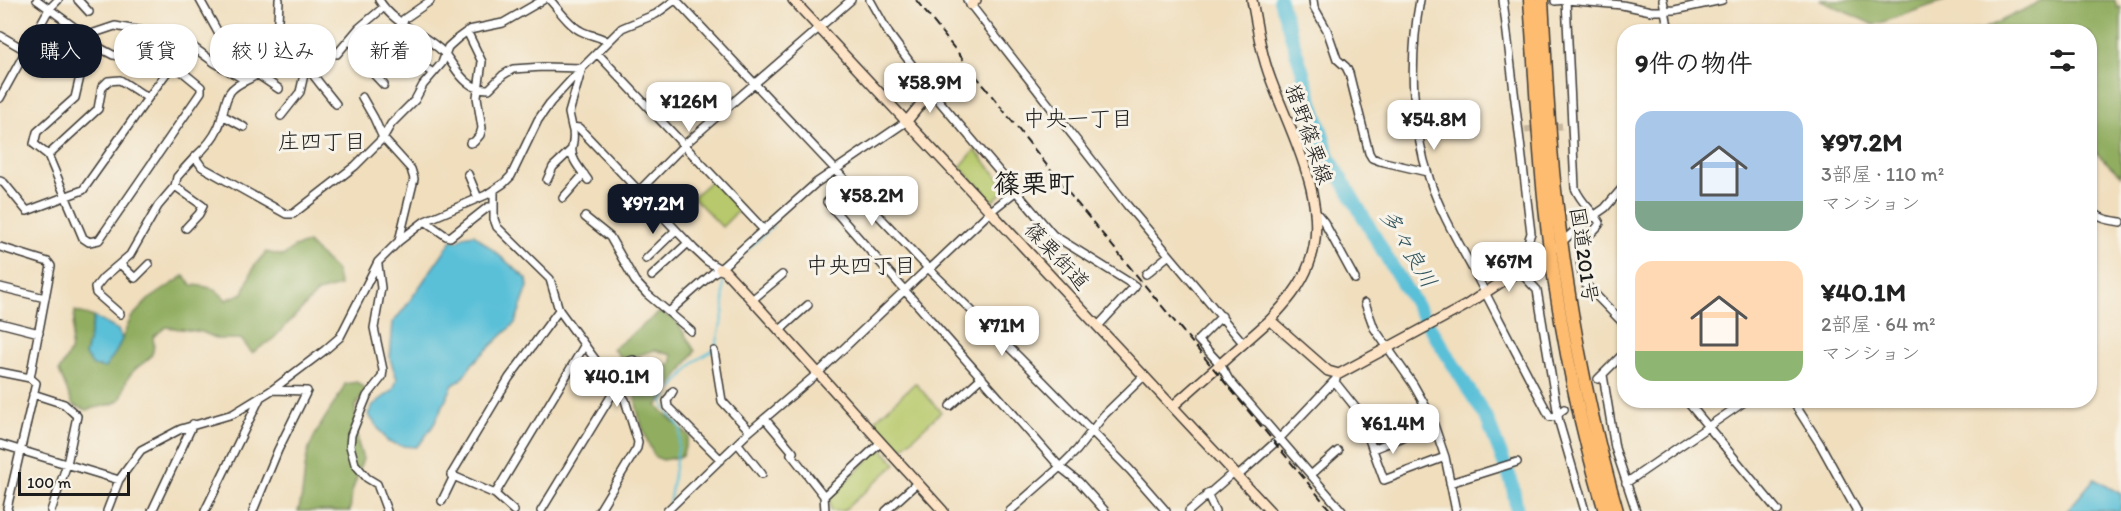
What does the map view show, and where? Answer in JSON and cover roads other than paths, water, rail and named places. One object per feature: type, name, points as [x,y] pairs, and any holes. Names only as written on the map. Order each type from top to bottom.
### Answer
[{"type":"highway","name":"国道201号","points":[[1530,0],[1550,250],[1577,408],[1605,511]]},
{"type":"highway","name":"国道201号","points":[[1542,0],[1556,197],[1562,242],[1586,388],[1605,473],[1617,511]]},
{"type":"main road","name":"篠栗街道","points":[[793,0],[1270,511]]},
{"type":"main road","name":"猪野篠栗線","points":[[1173,406],[1270,320],[1298,286],[1310,262],[1315,236],[1314,210],[1308,177],[1259,43],[1252,0]]},
{"type":"main road","points":[[907,121],[932,90]]},
{"type":"main road","points":[[1270,320],[1337,378],[1388,346],[1443,318],[1562,242]]},
{"type":"main road","points":[[720,269],[725,271],[752,300],[943,511]]},
{"type":"street","points":[[37,0],[69,24]]},
{"type":"street","points":[[40,24],[49,9],[58,0]]},
{"type":"street","points":[[78,0],[89,12]]},
{"type":"street","points":[[200,0],[213,24]]},
{"type":"street","points":[[277,24],[279,0]]},
{"type":"street","points":[[195,157],[202,168],[286,214],[293,214],[355,166],[383,138],[391,124],[415,100],[423,85],[442,63],[448,47],[467,31],[502,23],[543,0]]},
{"type":"street","points":[[550,0],[579,30],[596,38],[604,38],[608,42]]},
{"type":"street","points":[[107,511],[119,480],[141,450],[166,435],[193,424],[233,414],[260,399],[340,337],[378,262],[399,241],[425,221],[478,198],[504,183],[511,176],[538,120],[550,103],[582,68],[622,28],[656,14],[675,0],[928,268],[1019,357],[1166,511]]},
{"type":"street","points":[[639,191],[684,145],[851,0]]},
{"type":"street","points":[[870,0],[889,34],[932,90],[1053,235],[1135,286],[1098,326]]},
{"type":"street","points":[[1313,0],[1337,59],[1346,67],[1372,158],[1427,172]]},
{"type":"street","points":[[1420,0],[1414,46],[1414,99],[1427,172],[1450,226],[1550,417],[1561,412]]},
{"type":"street","points":[[1503,0],[1522,130],[1531,233],[1526,248],[1514,263],[1538,290],[1561,412],[1585,511]]},
{"type":"street","points":[[1566,0],[1575,188],[1585,206],[1600,223],[1587,237],[1580,253],[1583,279],[1617,317]]},
{"type":"street","points":[[1663,0],[1667,24]]},
{"type":"street","points":[[1555,1],[1622,5],[1651,11],[1665,11],[1722,0]]},
{"type":"street","points":[[402,24],[404,19],[430,1]]},
{"type":"street","points":[[971,2],[1035,89],[1244,344]]},
{"type":"street","points":[[363,24],[381,3],[401,24]]},
{"type":"street","points":[[102,30],[115,26],[185,41],[215,63],[244,80]]},
{"type":"street","points":[[467,31],[482,63],[477,88],[482,128],[480,135],[470,143]]},
{"type":"street","points":[[1,36],[18,44]]},
{"type":"street","points":[[336,53],[338,54],[348,42]]},
{"type":"street","points":[[432,45],[445,54],[457,72],[477,88],[489,89],[513,69],[582,68]]},
{"type":"street","points":[[597,53],[764,230]]},
{"type":"street","points":[[0,98],[18,63]]},
{"type":"street","points":[[547,180],[553,167],[571,150],[574,141],[569,113],[582,68]]},
{"type":"street","points":[[79,78],[75,98],[37,132],[34,144],[48,155],[83,238],[89,242],[99,240],[201,92],[201,87],[190,78]]},
{"type":"street","points":[[0,181],[27,211],[83,190],[162,78]]},
{"type":"street","points":[[120,314],[96,292],[95,288],[137,246],[142,231],[158,206],[175,186],[177,177],[205,148],[218,129],[224,102],[231,90],[248,78]]},
{"type":"street","points":[[263,78],[279,89]]},
{"type":"street","points":[[281,116],[300,92],[303,78]]},
{"type":"street","points":[[315,78],[336,104]]},
{"type":"street","points":[[378,78],[384,84]]},
{"type":"street","points":[[48,155],[98,110],[102,87],[108,81],[120,80],[148,98]]},
{"type":"street","points":[[362,98],[383,138],[411,170],[414,179],[399,241]]},
{"type":"street","points":[[222,115],[244,127]]},
{"type":"street","points":[[670,311],[816,183],[907,121]]},
{"type":"street","points":[[1562,126],[1572,126]]},
{"type":"street","points":[[572,128],[579,128],[688,243],[707,261],[720,269]]},
{"type":"street","points":[[563,198],[586,177],[576,163],[571,150]]},
{"type":"street","points":[[468,174],[478,198]]},
{"type":"street","points":[[849,183],[827,202],[1060,467],[1106,511]]},
{"type":"street","points":[[175,186],[203,206],[186,228]]},
{"type":"street","points":[[494,190],[493,207],[497,227],[550,279],[559,310],[625,400],[638,442],[637,448],[599,511]]},
{"type":"street","points":[[667,511],[674,508],[750,431],[818,373],[928,268],[932,267],[991,211],[1015,192]]},
{"type":"street","points":[[1562,242],[1605,208],[1617,194]]},
{"type":"street","points":[[425,221],[450,237],[488,207],[493,207]]},
{"type":"street","points":[[1314,210],[1324,222],[1355,279]]},
{"type":"street","points":[[2097,215],[2103,219],[2121,222]]},
{"type":"street","points":[[585,217],[610,237],[641,287],[691,331]]},
{"type":"street","points":[[646,259],[676,230]]},
{"type":"street","points":[[652,276],[688,243]]},
{"type":"street","points":[[0,247],[48,262],[51,266],[30,378]]},
{"type":"street","points":[[1146,274],[1169,255]]},
{"type":"street","points":[[378,262],[381,288],[374,328],[382,377],[367,396],[351,435],[350,446],[355,464],[367,478],[377,484],[387,511]]},
{"type":"street","points":[[120,264],[135,278],[149,264]]},
{"type":"street","points":[[752,300],[782,274]]},
{"type":"street","points":[[0,287],[45,298]]},
{"type":"street","points":[[1365,303],[1374,327],[1431,416],[1445,457],[1456,511]]},
{"type":"street","points":[[779,331],[808,305]]},
{"type":"street","points":[[514,511],[495,494],[451,475],[509,378],[559,310]]},
{"type":"street","points":[[1221,316],[1198,340],[1220,364],[1229,380],[1342,511]]},
{"type":"street","points":[[0,323],[39,333]]},
{"type":"street","points":[[495,494],[584,346]]},
{"type":"street","points":[[714,351],[722,401],[750,431]]},
{"type":"street","points":[[607,376],[633,360],[656,369]]},
{"type":"street","points":[[1617,360],[1600,377],[1616,448],[1636,511]]},
{"type":"street","points":[[0,372],[30,378],[36,383],[8,511]]},
{"type":"street","points":[[1010,511],[1060,467],[1104,416],[1144,376]]},
{"type":"street","points":[[950,406],[982,377]]},
{"type":"street","points":[[1189,511],[1207,494],[1280,438],[1337,378],[1359,412],[1384,480],[1445,457]]},
{"type":"street","points":[[541,511],[616,388]]},
{"type":"street","points":[[253,511],[278,450],[308,390],[272,390]]},
{"type":"street","points":[[673,391],[668,398],[668,407],[721,460]]},
{"type":"street","points":[[33,394],[63,404],[77,416],[67,464],[51,511]]},
{"type":"street","points":[[205,511],[260,399]]},
{"type":"street","points":[[1692,408],[1777,511]]},
{"type":"street","points":[[1626,483],[1735,408]]},
{"type":"street","points":[[1797,408],[1857,511]]},
{"type":"street","points":[[765,419],[793,452],[791,454],[824,496],[825,511]]},
{"type":"street","points":[[152,511],[193,424]]},
{"type":"street","points":[[1373,449],[1403,437]]},
{"type":"street","points":[[824,496],[880,443]]},
{"type":"street","points":[[0,444],[119,480]]},
{"type":"street","points":[[738,444],[762,474]]},
{"type":"street","points":[[1312,474],[1338,451]]},
{"type":"street","points":[[1450,483],[1517,462]]},
{"type":"street","points":[[442,501],[454,476]]},
{"type":"street","points":[[886,511],[917,483]]},
{"type":"street","points":[[1207,494],[1215,511]]},
{"type":"water","points":[[474,234],[527,279],[528,287],[515,323],[473,363],[461,380],[453,385],[434,424],[416,447],[388,442],[368,414],[373,405],[393,390],[397,379],[390,359],[393,322],[452,240],[458,241],[464,236]]},
{"type":"water","points":[[94,317],[118,330],[122,339],[105,368],[93,366],[85,355]]},
{"type":"water","points":[[2094,479],[2121,494],[2119,511],[2067,511]]},
{"type":"waterway","name":"多々良川","points":[[1280,0],[1330,159],[1390,263],[1487,419],[1512,483],[1517,511]]},
{"type":"waterway","points":[[746,251],[773,226]]},
{"type":"waterway","points":[[672,389],[695,361],[712,351],[717,342],[724,310],[721,272]]},
{"type":"waterway","points":[[667,396],[663,400],[664,406],[681,429],[669,505]]},
{"type":"tunnel","points":[[1525,130],[1562,126]]},
{"type":"railway","points":[[916,0],[1072,197],[1331,511]]},
{"type":"district","name":"中央一丁目","points":[[1078,118]]},
{"type":"district","name":"庄四丁目","points":[[322,141]]},
{"type":"district","name":"篠栗町","points":[[1034,184]]},
{"type":"district","name":"中央四丁目","points":[[861,265]]}]
